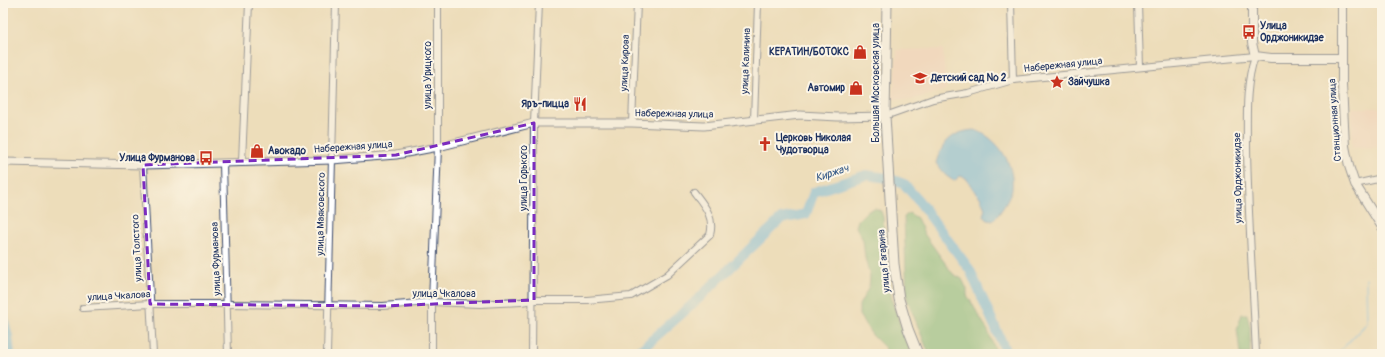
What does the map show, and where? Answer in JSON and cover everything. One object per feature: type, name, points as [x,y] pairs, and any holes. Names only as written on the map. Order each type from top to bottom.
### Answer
[{"type":"main road","name":"Большая Московская улица","points":[[887,3],[885,116],[892,211]]},
{"type":"main road","name":"улица Орджоникидзе","points":[[1252,3],[1252,43],[1255,56]]},
{"type":"main road","name":"Станционная улица","points":[[1342,3],[1342,84],[1345,146],[1349,166],[1355,184],[1382,227]]},
{"type":"main road","name":"Набережная улица","points":[[1255,56],[1271,58],[1342,58]]},
{"type":"main road","name":"улица Гагарина","points":[[892,211],[894,264],[899,300],[918,354]]},
{"type":"street","points":[[242,161],[249,3]]},
{"type":"street","name":"улица Маяковского","points":[[327,354],[336,3]]},
{"type":"street","name":"улица Урицкого","points":[[432,354],[432,302],[438,147],[438,3]]},
{"type":"street","name":"улица Горького","points":[[532,354],[534,300],[534,123],[539,3]]},
{"type":"street","name":"улица Кирова","points":[[632,123],[637,3]]},
{"type":"street","name":"улица Калинина","points":[[754,120],[758,3]]},
{"type":"street","points":[[1011,3],[1013,80]]},
{"type":"street","points":[[1138,3],[1140,67]]},
{"type":"street","name":"Набережная улица","points":[[3,162],[143,165],[242,161],[332,160],[396,155],[438,147],[534,123],[632,123],[704,126],[800,115],[838,117],[885,116],[933,99],[968,93],[1013,80],[1255,56]]},
{"type":"street","name":"улица Орджоникидзе","points":[[1255,56],[1252,65],[1247,102],[1248,196],[1256,354]]},
{"type":"street","name":"улица Фурманова","points":[[223,162],[228,354]]},
{"type":"street","name":"улица Толстого","points":[[143,165],[153,354]]},
{"type":"street","points":[[1355,184],[1382,178]]},
{"type":"street","name":"улица Чкалова","points":[[83,308],[150,304],[383,306],[432,302],[480,304],[534,300],[587,300],[631,296],[667,275],[710,235],[711,221],[708,211],[694,192]]},
{"type":"highlighted area","points":[[534,123],[534,300],[383,306],[150,304],[143,165],[396,155]]},
{"type":"shaded area","name":"Детский сад № 2","points":[[943,49],[946,90],[911,100],[892,99],[897,50]]},
{"type":"shaded area","points":[[1352,108],[1382,108],[1382,147],[1352,148]]},
{"type":"green space","points":[[875,208],[881,211],[883,217],[886,264],[892,301],[911,354],[888,354],[885,348],[872,335],[859,315],[859,305],[869,287],[870,277],[865,258],[863,240],[856,227],[858,220],[868,210]]},
{"type":"green space","points":[[909,213],[917,218],[925,235],[953,274],[962,279],[967,289],[967,295],[988,331],[997,354],[929,354],[907,299],[904,217]]},
{"type":"green space","points":[[1242,314],[1247,314],[1250,327],[1250,354],[1240,354],[1237,328]]},
{"type":"water","points":[[975,130],[991,139],[998,146],[1008,161],[1011,170],[1011,193],[999,214],[993,221],[987,220],[983,215],[985,209],[980,197],[966,178],[960,176],[954,181],[944,173],[936,163],[942,149],[950,139],[960,133]]},
{"type":"waterway","name":"Киржач","points":[[636,354],[695,302],[781,219],[806,214],[814,192],[866,175],[888,178],[904,184],[918,200],[970,270],[1007,354]]},
{"type":"waterway","points":[[1337,354],[1367,323],[1366,279]]},
{"type":"waterway","name":"Киржач","points":[[3,316],[10,354]]},
{"type":"place","name":"Улица Орджоникидзе","points":[[1249,32]]},
{"type":"place","name":"КЕРАТИН/БОТОКС","points":[[860,52]]},
{"type":"place","name":"Детский сад № 2","points":[[920,78]]},
{"type":"place","name":"Зайчушка","points":[[1057,82]]},
{"type":"place","name":"Автомир","points":[[856,88]]},
{"type":"place","name":"Яръ-пицца","points":[[580,104]]},
{"type":"place","name":"Церковь Николая Чудотворца","points":[[765,144]]},
{"type":"place","name":"Авокадо","points":[[257,151]]},
{"type":"place","name":"Улица Фурманова","points":[[206,158]]}]
